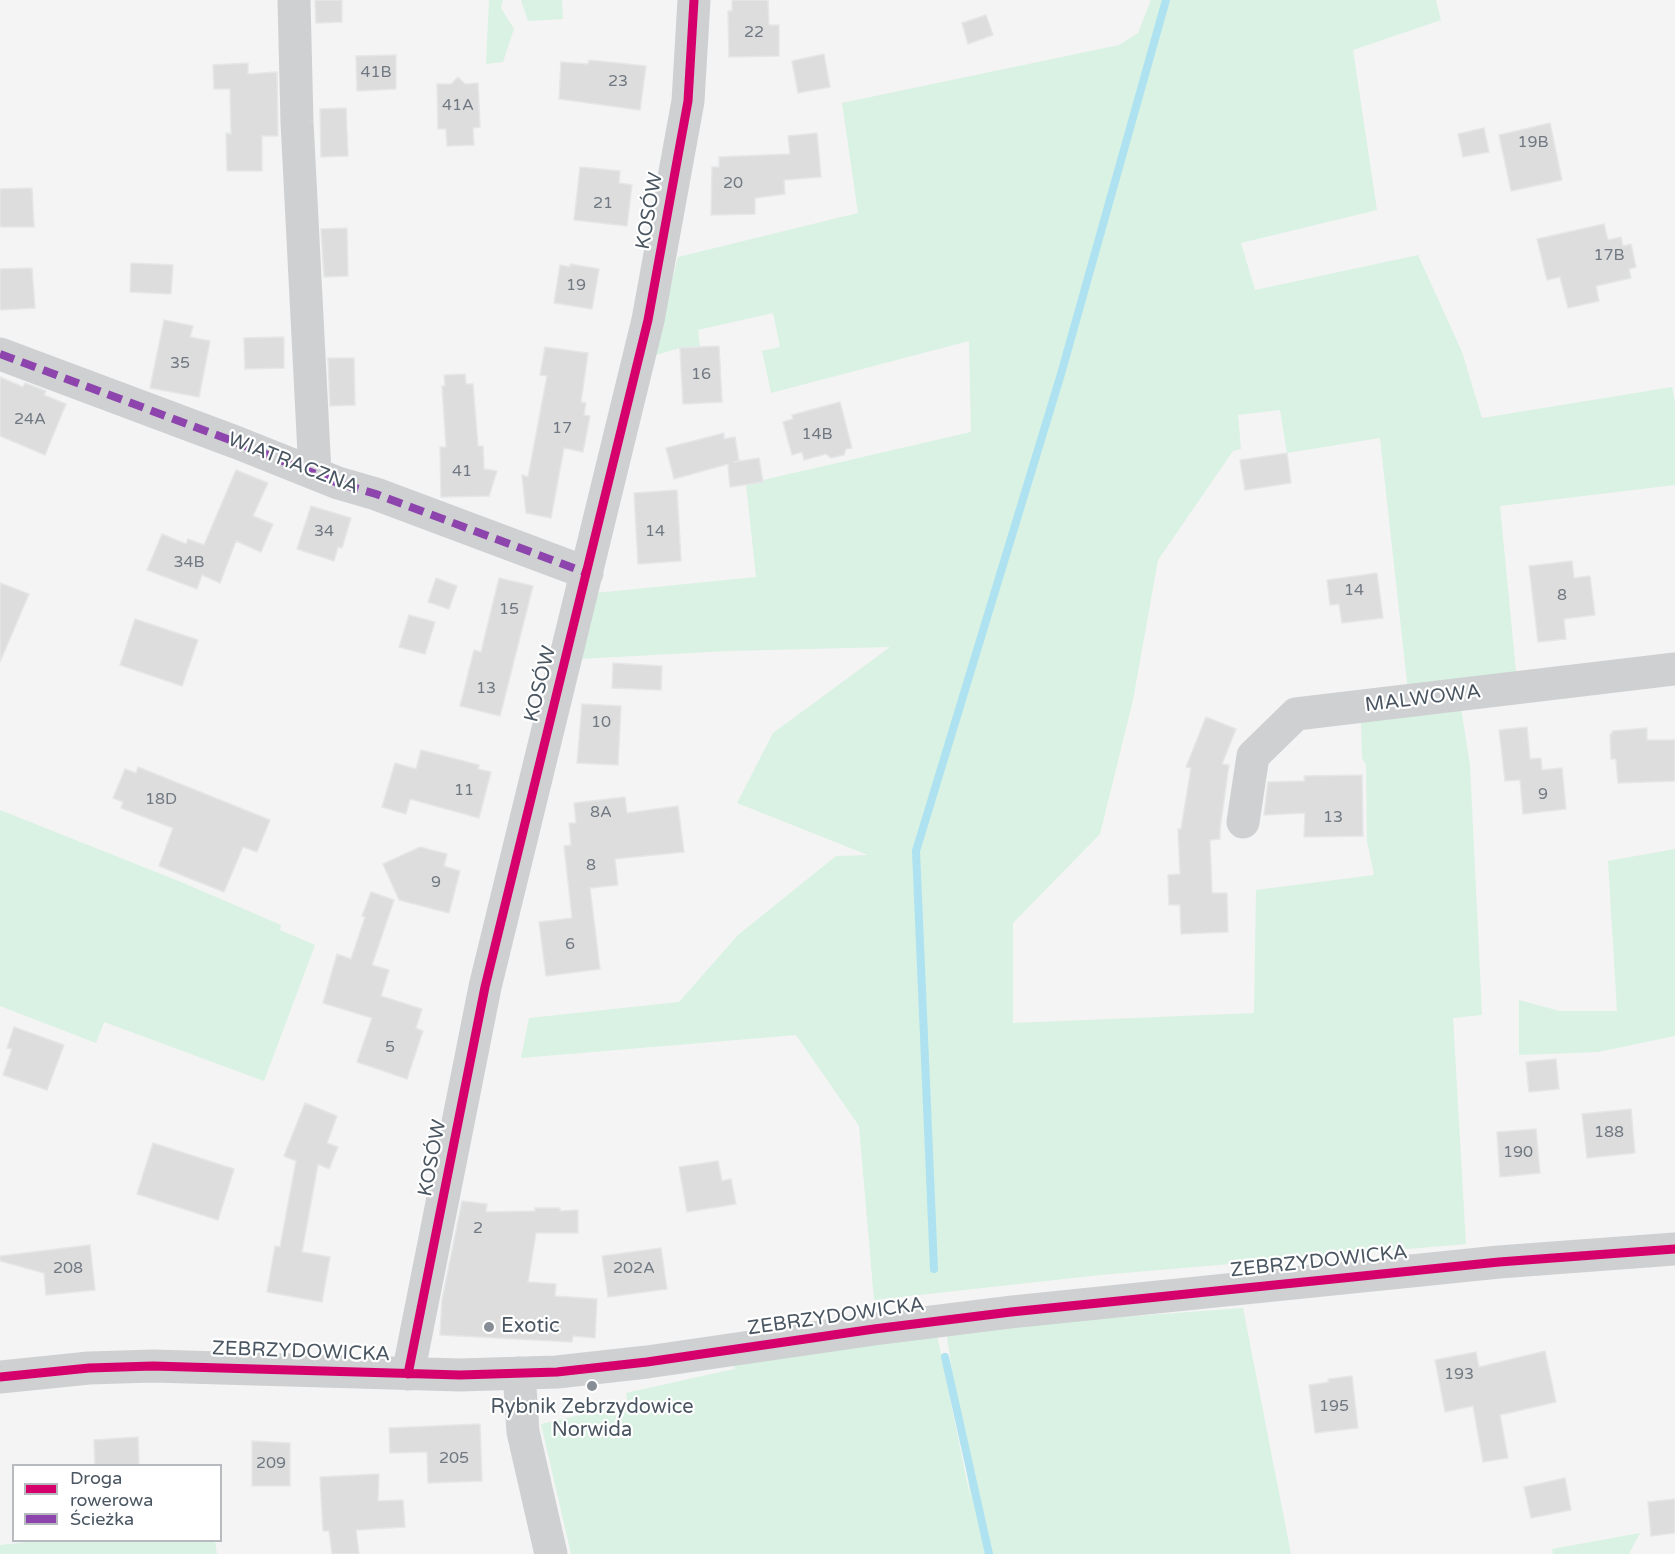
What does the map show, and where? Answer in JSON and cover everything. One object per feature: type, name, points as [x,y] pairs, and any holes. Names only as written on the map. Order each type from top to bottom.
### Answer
[{"type":"street","points":[[294,0],[297,122],[315,473]]},
{"type":"street","name":"KOSÓW","points":[[408,1374],[486,987],[652,298],[688,101],[694,0]]},
{"type":"street","name":"WIATRACZNA","points":[[0,354],[587,573]]},
{"type":"street","name":"MALWOWA","points":[[1243,822],[1253,756],[1296,714],[1675,669]]},
{"type":"street","name":"ZEBRZYDOWICKA","points":[[0,1377],[89,1368],[163,1365],[408,1374],[576,1370],[1011,1312],[1499,1262],[1675,1249]]},
{"type":"street","points":[[519,1373],[523,1432],[551,1554]]},
{"type":"green space","points":[[489,0],[503,0],[501,8],[514,29],[503,62],[486,64]]},
{"type":"green space","points":[[521,0],[562,0],[563,19],[528,21]]},
{"type":"green space","points":[[1151,0],[1436,0],[1441,20],[1353,50],[1377,210],[1241,243],[1255,290],[1418,255],[1462,352],[1482,418],[1672,387],[1675,402],[1675,485],[1500,506],[1517,682],[1408,691],[1380,438],[1287,453],[1280,410],[1238,415],[1241,449],[1233,451],[1158,560],[1133,700],[1100,834],[1013,923],[1013,1023],[1254,1013],[1256,890],[1374,875],[1367,841],[1366,765],[1362,758],[1361,723],[1373,718],[1461,708],[1470,765],[1482,1015],[1453,1018],[1466,1244],[1100,1275],[874,1300],[859,1126],[796,1035],[521,1058],[529,1018],[679,1002],[738,935],[836,856],[868,855],[737,803],[773,733],[890,647],[728,651],[579,659],[595,593],[756,577],[746,484],[971,432],[969,341],[771,393],[762,351],[780,347],[773,313],[698,330],[700,347],[680,348],[652,356],[678,257],[858,213],[842,103],[1119,45],[1138,33]]},
{"type":"green space","points":[[0,810],[181,882],[281,925],[280,930],[315,945],[264,1081],[104,1022],[96,1043],[0,1006]]},
{"type":"green space","points":[[1675,849],[1675,1036],[1598,1052],[1519,1055],[1519,1000],[1560,1011],[1617,1011],[1608,861]]},
{"type":"green space","points":[[1243,1308],[1291,1554],[571,1554],[541,1424],[628,1404],[626,1393],[734,1369],[735,1371],[734,1365],[936,1330],[971,1501],[946,1330]]},
{"type":"green space","points":[[1640,1533],[1629,1554],[1553,1554],[1552,1549]]},
{"type":"green space","points":[[28,1542],[215,1542],[217,1554],[0,1554],[0,1545]]},
{"type":"building","points":[[315,0],[342,0],[342,22],[316,23]]},
{"type":"building","points":[[732,0],[768,0],[769,25],[779,25],[779,56],[729,57],[728,11],[732,11]]},
{"type":"building","points":[[986,15],[993,35],[968,44],[962,23]]},
{"type":"building","points":[[824,54],[830,87],[798,93],[792,61]]},
{"type":"building","points":[[396,55],[396,89],[357,91],[356,56]]},
{"type":"building","points":[[589,60],[646,66],[640,110],[559,99],[561,62],[588,64]]},
{"type":"building","points":[[248,63],[248,74],[277,72],[278,136],[262,136],[262,171],[227,171],[226,133],[231,134],[230,89],[214,89],[213,65]]},
{"type":"building","points":[[458,77],[465,84],[478,83],[480,127],[473,128],[474,145],[447,146],[446,129],[438,129],[437,84],[451,84]]},
{"type":"building","points":[[346,108],[348,156],[321,157],[320,109]]},
{"type":"building","points":[[1550,123],[1562,180],[1511,191],[1499,135]]},
{"type":"building","points":[[1484,128],[1489,152],[1463,157],[1458,134]]},
{"type":"building","points":[[817,133],[821,177],[784,180],[785,194],[755,198],[755,214],[711,215],[712,167],[719,167],[719,157],[790,154],[788,136]]},
{"type":"building","points":[[580,167],[620,171],[619,183],[632,185],[627,226],[574,220]]},
{"type":"building","points":[[32,188],[34,227],[0,227],[0,189]]},
{"type":"building","points":[[1604,224],[1608,240],[1621,237],[1623,246],[1631,244],[1636,267],[1629,269],[1631,278],[1596,286],[1599,301],[1568,308],[1560,277],[1547,280],[1537,239]]},
{"type":"building","points":[[347,228],[348,276],[324,277],[321,229]]},
{"type":"building","points":[[131,263],[173,265],[171,294],[130,292]]},
{"type":"building","points":[[570,264],[599,269],[592,309],[554,303],[560,265],[570,267]]},
{"type":"building","points":[[32,268],[35,308],[0,310],[0,269]]},
{"type":"building","points":[[164,320],[193,326],[190,337],[210,341],[199,397],[150,388]]},
{"type":"building","points":[[284,337],[284,368],[245,369],[244,338]]},
{"type":"building","points":[[719,346],[722,402],[683,404],[680,348]]},
{"type":"building","points":[[545,347],[588,353],[581,402],[586,403],[584,415],[590,416],[583,452],[564,448],[551,518],[526,513],[522,475],[528,477],[547,376],[540,375]]},
{"type":"building","points":[[328,358],[354,358],[355,405],[330,406]]},
{"type":"building","points":[[465,374],[466,384],[473,384],[478,446],[483,446],[484,469],[497,471],[489,496],[441,497],[440,447],[446,447],[442,386],[445,386],[444,375]]},
{"type":"building","points":[[0,377],[23,387],[25,383],[46,391],[44,395],[66,404],[45,455],[0,436]]},
{"type":"building","points":[[840,402],[852,448],[846,449],[844,455],[831,458],[826,454],[804,460],[802,452],[792,455],[783,422],[793,419],[792,415]]},
{"type":"building","points":[[724,433],[724,439],[735,437],[739,461],[734,462],[759,458],[763,482],[730,487],[728,464],[674,479],[666,448]]},
{"type":"building","points":[[1287,453],[1291,483],[1245,490],[1240,460]]},
{"type":"building","points":[[236,470],[268,483],[253,516],[273,524],[261,552],[236,541],[220,583],[202,575],[197,589],[147,570],[162,534],[186,544],[188,539],[204,545]]},
{"type":"building","points":[[677,490],[681,561],[638,564],[634,493]]},
{"type":"building","points":[[311,506],[351,518],[342,548],[338,547],[334,561],[297,549]]},
{"type":"building","points":[[1572,561],[1574,578],[1590,576],[1595,615],[1564,619],[1566,639],[1538,642],[1529,566]]},
{"type":"building","points":[[1377,573],[1383,618],[1342,623],[1339,604],[1330,605],[1327,580]]},
{"type":"building","points":[[436,578],[457,586],[449,609],[428,602]]},
{"type":"building","points":[[499,578],[533,586],[500,716],[460,706],[474,650],[481,652]]},
{"type":"building","points":[[0,583],[29,594],[0,662]]},
{"type":"building","points":[[409,615],[435,622],[425,654],[399,647]]},
{"type":"building","points":[[135,619],[198,640],[182,686],[120,665]]},
{"type":"building","points":[[613,663],[662,666],[661,690],[612,688]]},
{"type":"building","points":[[582,704],[621,706],[618,765],[577,763]]},
{"type":"building","points":[[1206,717],[1236,729],[1222,764],[1229,765],[1220,839],[1210,840],[1212,893],[1227,893],[1228,932],[1181,934],[1180,905],[1169,905],[1168,875],[1180,874],[1178,829],[1181,829],[1191,768],[1186,767]]},
{"type":"building","points":[[1527,727],[1530,759],[1541,758],[1542,770],[1562,768],[1566,809],[1523,814],[1520,780],[1505,781],[1499,730]]},
{"type":"building","points":[[1647,728],[1647,740],[1675,740],[1675,781],[1618,783],[1616,759],[1611,759],[1610,734],[1612,731]]},
{"type":"building","points":[[421,750],[479,765],[478,769],[491,772],[479,818],[410,799],[406,814],[382,807],[395,763],[416,769]]},
{"type":"building","points":[[138,767],[270,820],[257,852],[243,847],[224,892],[159,866],[173,828],[121,808],[123,802],[113,798],[125,769],[136,773]]},
{"type":"building","points":[[1362,775],[1363,836],[1304,837],[1305,813],[1264,815],[1268,782],[1305,781],[1304,776]]},
{"type":"building","points":[[625,797],[627,813],[678,806],[684,852],[615,859],[618,885],[590,888],[600,969],[546,976],[539,922],[572,918],[564,846],[571,845],[569,823],[576,823],[574,803]]},
{"type":"building","points":[[420,847],[447,854],[444,866],[460,871],[449,913],[399,900],[383,864]]},
{"type":"building","points":[[371,892],[394,900],[372,965],[389,970],[381,996],[422,1009],[416,1028],[423,1031],[407,1079],[357,1062],[372,1018],[323,1003],[337,954],[351,959]]},
{"type":"building","points":[[14,1027],[64,1045],[47,1090],[3,1075],[12,1049],[7,1048]]},
{"type":"building","points":[[1556,1059],[1559,1089],[1529,1092],[1526,1062]]},
{"type":"building","points":[[305,1103],[337,1116],[327,1143],[338,1147],[329,1169],[318,1164],[302,1252],[330,1257],[322,1302],[267,1292],[275,1246],[280,1247],[296,1161],[284,1156]]},
{"type":"building","points":[[1631,1109],[1635,1153],[1587,1158],[1582,1114]]},
{"type":"building","points":[[1536,1129],[1540,1173],[1500,1177],[1497,1132]]},
{"type":"building","points":[[153,1143],[234,1169],[218,1220],[137,1194]]},
{"type":"building","points":[[718,1161],[722,1181],[731,1179],[736,1204],[687,1212],[679,1167]]},
{"type":"building","points":[[462,1201],[487,1204],[486,1212],[535,1211],[535,1208],[560,1208],[560,1211],[578,1210],[578,1233],[536,1233],[528,1282],[556,1284],[555,1296],[597,1299],[595,1338],[573,1336],[572,1342],[440,1335],[442,1300]]},
{"type":"building","points":[[90,1245],[95,1290],[46,1295],[44,1273],[0,1261],[0,1256]]},
{"type":"building","points":[[661,1248],[667,1289],[608,1297],[602,1256]]},
{"type":"building","points":[[1545,1351],[1556,1402],[1500,1415],[1508,1458],[1483,1462],[1473,1406],[1445,1412],[1435,1360],[1476,1352],[1479,1367]]},
{"type":"building","points":[[1352,1376],[1358,1428],[1315,1433],[1309,1385],[1329,1382],[1328,1379]]},
{"type":"building","points":[[480,1424],[482,1481],[428,1483],[427,1452],[390,1453],[389,1428]]},
{"type":"building","points":[[138,1437],[139,1464],[95,1464],[94,1440]]},
{"type":"building","points":[[252,1441],[290,1443],[290,1486],[252,1486]]},
{"type":"building","points":[[379,1474],[378,1501],[403,1500],[405,1527],[356,1530],[359,1554],[332,1554],[329,1531],[323,1531],[320,1477]]},
{"type":"building","points":[[1565,1478],[1571,1510],[1531,1518],[1524,1487]]},
{"type":"building","points":[[1675,1499],[1675,1533],[1651,1536],[1648,1502]]},
{"type":"waterway","points":[[934,1269],[916,851],[1061,374],[1166,0]]},
{"type":"waterway","points":[[945,1357],[989,1554]]},
{"type":"marked path","points":[[0,354],[338,483],[376,494],[587,573]]},
{"type":"cycle path","points":[[408,1374],[485,987],[648,320],[688,101],[694,0]]},
{"type":"cycle path","points":[[0,1377],[89,1368],[153,1366],[460,1375],[557,1372],[647,1362],[874,1329],[1011,1312],[1499,1262],[1675,1249]]},
{"type":"place","name":"Exotic","points":[[489,1327]]},
{"type":"place","name":"Rybnik Zebrzydowice Norwida","points":[[592,1386]]}]
